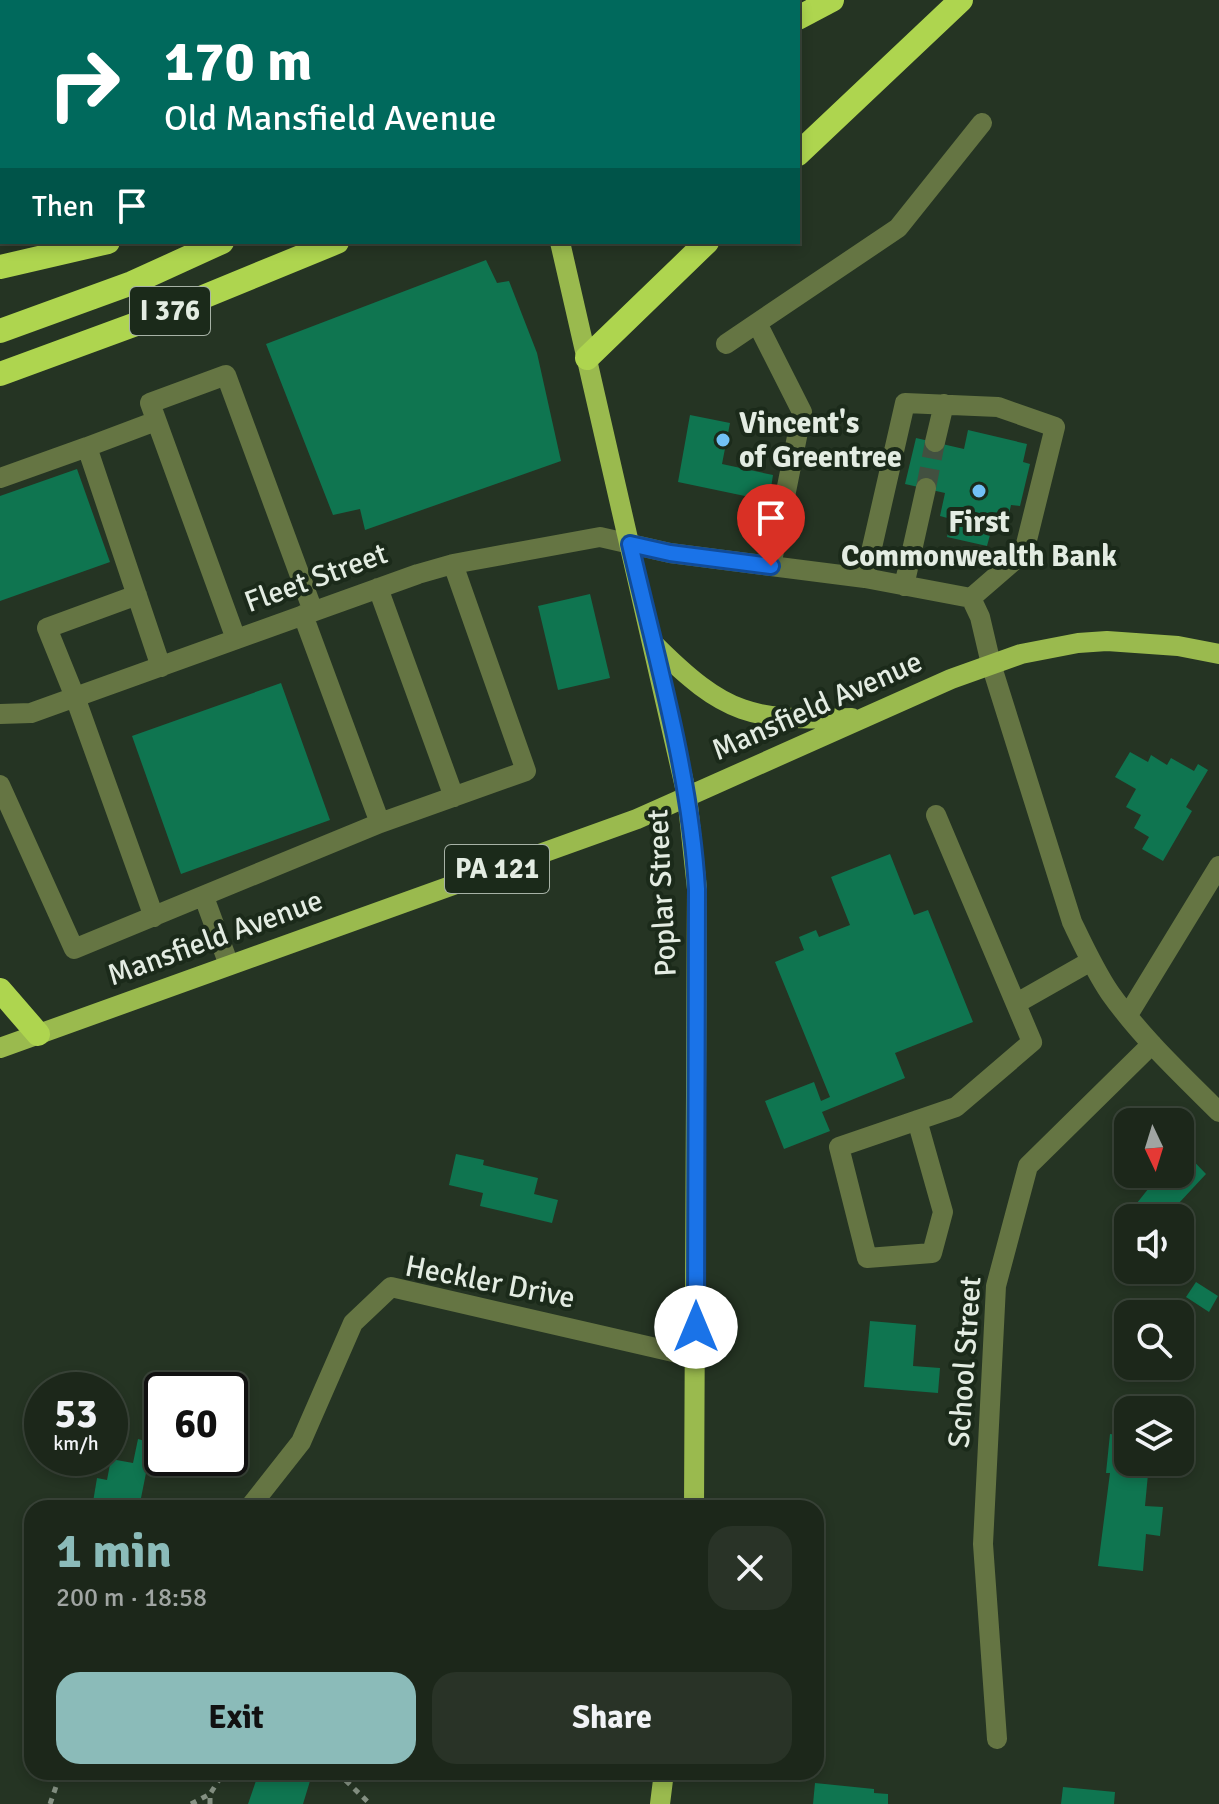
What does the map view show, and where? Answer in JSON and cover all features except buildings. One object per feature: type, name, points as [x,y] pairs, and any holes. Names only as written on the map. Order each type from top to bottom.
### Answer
[{"type":"highway","points":[[800,17],[832,0]]},
{"type":"highway","points":[[800,152],[961,0]]},
{"type":"highway","points":[[0,267],[99,244]]},
{"type":"highway","name":"I 376","points":[[0,331],[132,283],[218,244]]},
{"type":"highway","name":"I 376","points":[[0,374],[147,320],[332,244]]},
{"type":"highway","points":[[587,358],[705,244]]},
{"type":"highway","points":[[0,990],[38,1034]]},
{"type":"main road","name":"Poplar Street","points":[[560,244],[687,796],[697,889],[694,1500]]},
{"type":"main road","name":"Mansfield Avenue","points":[[0,1048],[637,819],[991,664],[1050,647],[1107,641],[1178,646],[1219,654]]},
{"type":"main road","points":[[652,642],[706,692],[728,705],[783,719],[864,718]]},
{"type":"main road","points":[[660,1804],[663,1780]]},
{"type":"street","points":[[726,344],[898,228],[982,123]]},
{"type":"street","points":[[757,323],[802,412],[771,566]]},
{"type":"street","points":[[236,639],[150,403],[226,375],[380,823]]},
{"type":"street","points":[[865,578],[905,403],[998,407],[1055,427],[1024,552],[971,598],[980,617],[991,664],[1072,922],[1091,961],[1128,1015],[1219,1112]]},
{"type":"street","points":[[935,442],[944,404]]},
{"type":"street","points":[[0,478],[156,421]]},
{"type":"street","points":[[87,447],[161,667]]},
{"type":"street","points":[[904,586],[926,488]]},
{"type":"street","name":"Fleet Street","points":[[0,714],[31,713],[453,564],[600,537],[670,553],[865,578],[971,598]]},
{"type":"street","points":[[0,785],[74,949],[380,823],[526,771],[453,564]]},
{"type":"street","points":[[378,588],[454,797]]},
{"type":"street","points":[[137,595],[47,628],[154,917]]},
{"type":"street","points":[[917,1120],[943,1212],[932,1253],[867,1258],[839,1147],[917,1120],[956,1107],[1032,1042],[936,815]]},
{"type":"street","points":[[1128,1015],[1219,866]]},
{"type":"street","points":[[204,897],[229,965]]},
{"type":"street","points":[[1017,1003],[1091,961]]},
{"type":"street","name":"School Street","points":[[997,1739],[983,1544],[996,1286],[1028,1166],[1152,1044]]},
{"type":"street","name":"Heckler Drive","points":[[255,1500],[301,1442],[353,1323],[391,1287],[695,1357]]},
{"type":"path","points":[[50,1804],[58,1780]]},
{"type":"path","points":[[191,1804],[210,1794],[219,1780]]},
{"type":"path","points":[[345,1780],[370,1804]]},
{"type":"path","points":[[210,1794],[210,1804]]},
{"type":"tunnel","points":[[926,488],[935,442]]},
{"type":"place","name":"Vincent's of Greentree","points":[[723,440]]},
{"type":"place","name":"First Commonwealth Bank","points":[[979,491]]},
{"type":"route","points":[[696,1327],[695,847],[687,796],[630,544],[670,553],[771,566]]}]
